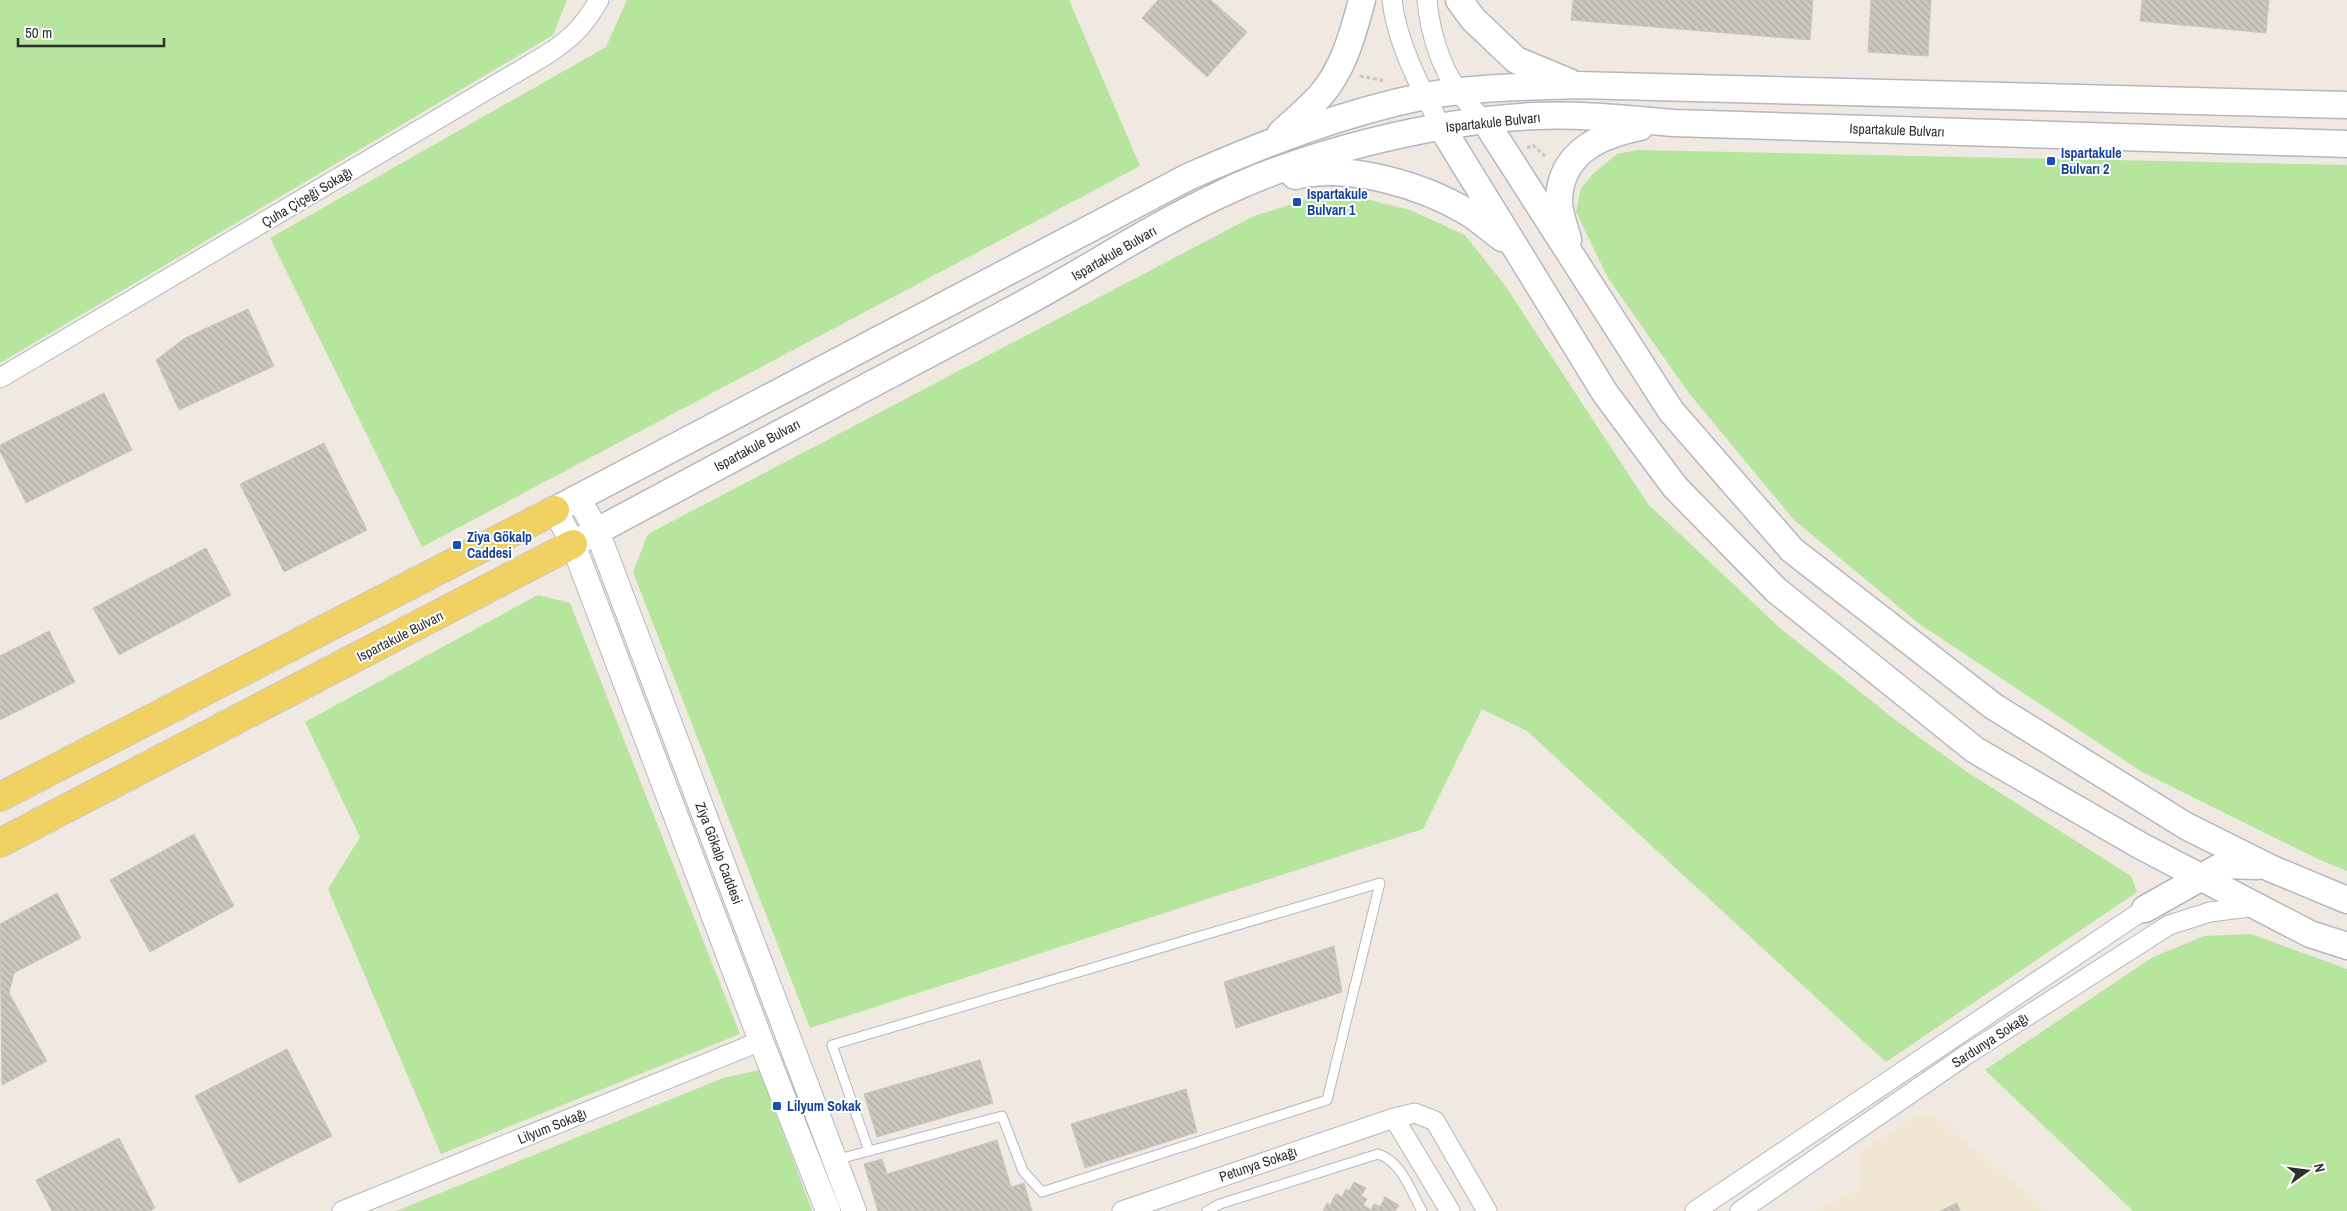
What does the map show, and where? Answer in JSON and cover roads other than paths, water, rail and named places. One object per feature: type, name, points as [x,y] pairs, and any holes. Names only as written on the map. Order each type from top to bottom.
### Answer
[{"type":"main road","points":[[1275,139],[1321,95],[1338,70],[1356,23],[1362,0]]},
{"type":"main road","points":[[1459,0],[1473,19],[1516,60],[1577,85]]},
{"type":"main road","points":[[0,797],[567,504],[1188,176],[1275,139],[1326,122],[1425,96],[1458,92],[1577,85],[2347,105]]},
{"type":"main road","name":"Ispartakule Bulvarı","points":[[0,843],[573,544],[1045,293],[1159,227],[1222,194],[1304,160],[1442,128],[1536,116],[1586,116],[1674,123],[2347,144]]},
{"type":"main road","points":[[1485,121],[1671,411],[1792,550],[1993,706],[2186,826],[2270,868],[2347,900]]},
{"type":"main road","points":[[1572,258],[1559,199],[1563,178],[1578,153],[1612,132],[1674,123]]},
{"type":"main road","points":[[1442,128],[1606,393],[1674,486],[1776,590],[1975,750],[2141,846],[2310,934],[2347,946]]},
{"type":"main road","points":[[1222,194],[1314,172],[1372,175],[1426,194],[1468,212],[1515,248]]},
{"type":"main road","points":[[2141,846],[2152,860],[2158,881],[2158,890],[2144,909]]},
{"type":"main road","points":[[2144,909],[2224,865],[2249,864],[2270,868]]},
{"type":"street","name":"Çuha Çiçeği Sokağı","points":[[0,378],[570,40],[591,14],[599,0]]},
{"type":"street","points":[[1392,0],[1400,34],[1425,96],[1442,128]]},
{"type":"street","points":[[1427,0],[1429,19],[1440,56],[1458,92],[1485,121]]},
{"type":"street","points":[[567,504],[573,544],[761,1041],[828,1211]]},
{"type":"street","name":"Ziya Gökalp Caddesi","points":[[567,504],[597,531],[854,1211]]},
{"type":"street","name":"Sardunya Sokağı","points":[[1740,1211],[1933,1078],[2169,925],[2210,912],[2256,906]]},
{"type":"street","name":"Sardunya Sokağı","points":[[1695,1211],[2144,909]]},
{"type":"street","points":[[761,1041],[786,1030]]},
{"type":"street","name":"Lilyum Sokağı","points":[[342,1211],[761,1041]]},
{"type":"street","points":[[1915,1063],[1933,1078]]},
{"type":"street","name":"Petunya Sokağı","points":[[1122,1211],[1153,1206],[1394,1118],[1415,1113],[1435,1121],[1487,1211]]},
{"type":"street","points":[[1394,1118],[1450,1211]]},
{"type":"lane","points":[[835,1160],[1002,1116],[1023,1171],[1042,1192],[1327,1100],[1380,883],[832,1045],[869,1151]]},
{"type":"lane","points":[[1208,1211],[1220,1204],[1378,1154],[1389,1158],[1396,1165],[1422,1211]]},
{"type":"place","name":"Ispartakule Bulvarı 2","points":[[2051,161]]},
{"type":"place","name":"Ispartakule Bulvarı 1","points":[[1297,202]]},
{"type":"place","name":"Ziya Gökalp Caddesi","points":[[457,545]]},
{"type":"place","name":"Lilyum Sokak","points":[[777,1106]]}]
